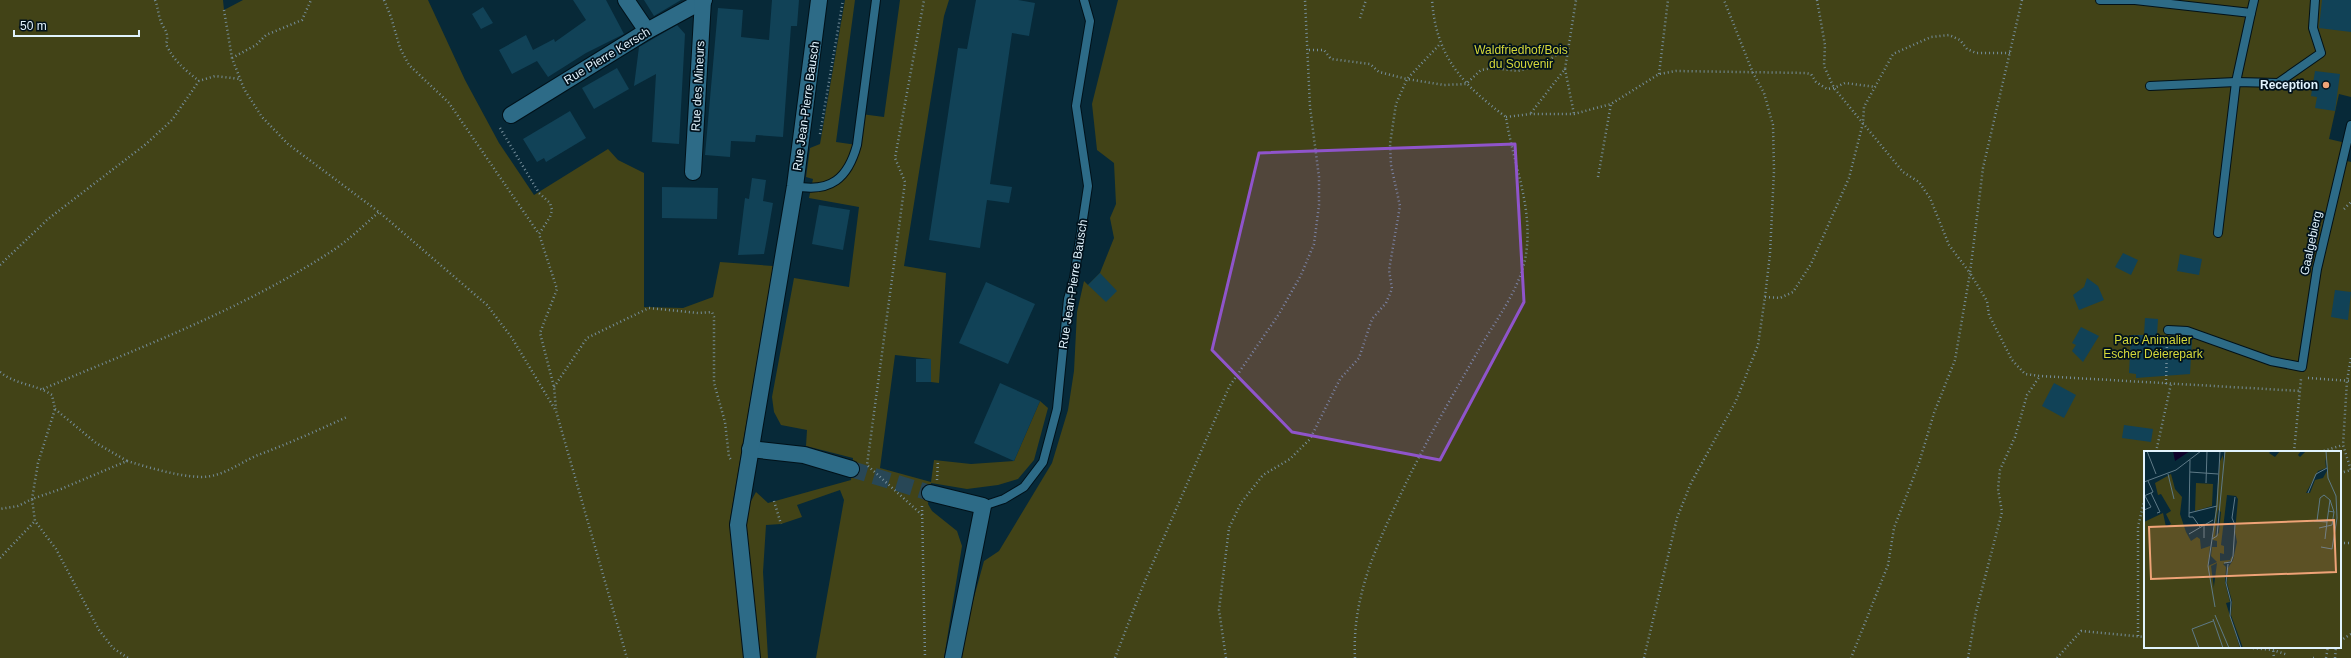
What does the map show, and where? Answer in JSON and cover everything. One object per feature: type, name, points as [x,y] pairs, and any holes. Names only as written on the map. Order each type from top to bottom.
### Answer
[{"type":"street","points":[[626,0],[647,31]]},
{"type":"street","name":"Rue Pierre Kersch","points":[[511,115],[647,31],[703,0]]},
{"type":"street","name":"Rue des Mineurs","points":[[693,172],[703,0]]},
{"type":"street","name":"Rue Jean-Pierre Bausch","points":[[752,658],[738,525],[795,186],[819,0]]},
{"type":"street","points":[[750,449],[804,455],[851,469]]},
{"type":"street","points":[[929,493],[983,506],[953,658]]},
{"type":"lane","points":[[795,186],[822,188],[839,179],[852,164],[857,145],[876,0]]},
{"type":"lane","name":"Rue Jean-Pierre Bausch","points":[[983,506],[1004,499],[1024,487],[1043,462],[1057,409],[1068,299],[1074,278],[1088,186],[1076,106],[1090,21],[1084,0]]},
{"type":"lane","points":[[2100,0],[2135,0],[2252,13]]},
{"type":"lane","points":[[2218,234],[2236,82],[2254,0]]},
{"type":"lane","points":[[2150,86],[2236,82],[2278,83],[2321,53],[2313,28],[2315,0]]},
{"type":"lane","name":"Gaalgebierg","points":[[2168,330],[2187,331],[2271,361],[2302,367],[2317,269],[2351,125]]},
{"type":"path","points":[[155,0],[160,21],[167,29],[168,36],[166,44],[170,54],[179,65],[199,81]]},
{"type":"path","points":[[232,58],[256,45],[266,35],[302,20],[311,0]]},
{"type":"path","points":[[384,0],[392,17],[400,48],[409,65],[449,104],[539,234],[557,289],[540,333],[554,387],[556,411],[627,658]]},
{"type":"path","points":[[922,515],[867,465],[905,182],[895,158],[924,0]]},
{"type":"path","points":[[1115,658],[1142,588],[1229,387],[1279,314],[1301,275],[1314,244],[1319,205],[1319,177],[1310,107],[1309,50],[1305,0]]},
{"type":"path","points":[[1360,18],[1366,0]]},
{"type":"path","points":[[1355,658],[1354,634],[1361,588],[1376,546],[1424,444],[1512,292],[1525,260],[1529,227],[1524,191],[1510,141],[1506,117],[1466,84],[1440,44],[1433,18],[1432,0]]},
{"type":"path","points":[[1574,114],[1565,69],[1576,0]]},
{"type":"path","points":[[1658,74],[1668,0]]},
{"type":"path","points":[[1644,658],[1677,518],[1691,483],[1736,401],[1758,345],[1765,297],[1770,254],[1774,171],[1773,125],[1764,93],[1753,73],[1724,0]]},
{"type":"path","points":[[1817,0],[1825,45],[1824,66],[1834,88],[1903,172],[1919,182],[1930,198],[1950,245],[1970,273],[1987,301],[1989,315],[2012,360],[2025,374],[2166,384],[2301,391],[2294,451]]},
{"type":"path","points":[[1851,658],[1888,565],[1894,528],[1919,463],[1934,413],[1955,360],[1970,273],[1983,168],[2022,0]]},
{"type":"path","points":[[224,10],[232,58],[244,89],[262,117],[288,144],[379,212],[487,305],[512,338],[556,411]]},
{"type":"path","points":[[1765,297],[1780,298],[1793,292],[1811,264],[1849,178],[1863,124],[1864,107],[1893,54],[1931,37],[1948,35],[1960,40],[1967,49],[1976,53],[2010,53]]},
{"type":"path","points":[[1226,658],[1219,610],[1229,528],[1241,503],[1263,475],[1290,459],[1310,439],[1340,379],[1358,358],[1372,319],[1386,303],[1392,289],[1389,270],[1400,206],[1392,165],[1390,144],[1396,104],[1407,79],[1440,44]]},
{"type":"path","points":[[1309,50],[1324,50],[1331,59],[1370,64],[1379,72],[1407,79],[1444,85],[1466,84],[1482,70],[1493,68],[1518,71],[1543,64],[1568,47]]},
{"type":"path","points":[[1530,114],[1565,69]]},
{"type":"path","points":[[1506,117],[1530,114],[1574,114],[1610,104],[1658,74],[1676,71],[1811,74],[1816,82],[1827,89],[1834,88],[1845,83],[1876,87]]},
{"type":"path","points":[[0,265],[48,220],[146,144],[172,120],[199,81],[216,76],[240,79]]},
{"type":"path","points":[[1598,177],[1610,104]]},
{"type":"path","points":[[511,115],[497,124],[539,193],[550,204],[552,210],[550,217],[539,234]]},
{"type":"path","points":[[42,389],[232,307],[286,280],[334,250],[379,212]]},
{"type":"path","points":[[554,387],[587,338],[649,308],[698,313],[712,312],[714,317],[714,383],[725,422],[729,457],[736,466],[747,469]]},
{"type":"path","points":[[2166,384],[2168,330]]},
{"type":"path","points":[[2341,473],[2351,470],[2343,445],[2347,381],[2351,357]]},
{"type":"path","points":[[0,372],[10,380],[42,389],[52,395],[55,409],[38,463],[32,499],[35,521],[56,549],[99,630],[113,648],[128,658]]},
{"type":"path","points":[[1968,658],[1976,612],[2002,512],[1998,489],[2000,470],[2015,437],[2027,394],[2040,376]]},
{"type":"path","points":[[2301,378],[2351,381]]},
{"type":"path","points":[[2156,451],[2171,384]]},
{"type":"path","points":[[55,409],[96,443],[127,461],[160,471],[202,477],[223,474],[256,456],[275,450],[347,417]]},
{"type":"path","points":[[2323,451],[2343,445]]},
{"type":"path","points":[[925,658],[922,515],[938,460]]},
{"type":"path","points":[[0,509],[18,506],[127,461]]},
{"type":"path","points":[[774,501],[781,524]]},
{"type":"path","points":[[2138,636],[2138,527],[2144,501]]},
{"type":"path","points":[[0,558],[35,521]]},
{"type":"path","points":[[2057,658],[2081,631],[2144,637]]},
{"type":"path","points":[[2341,639],[2351,634]]},
{"type":"path","points":[[2257,648],[2273,649],[2288,655]]},
{"type":"path","points":[[2326,658],[2328,648]]},
{"type":"path","points":[[2335,658],[2336,648]]},
{"type":"path","points":[[2273,649],[2274,658]]},
{"type":"highlighted area","points":[[1515,144],[1524,302],[1440,460],[1292,432],[1212,350],[1259,153]]},
{"type":"green space","points":[[0,0],[223,0],[224,10],[243,0],[428,0],[465,80],[499,143],[534,195],[608,149],[618,160],[644,173],[644,307],[683,308],[713,297],[720,262],[773,266],[729,525],[738,525],[756,492],[768,503],[851,480],[853,458],[806,446],[807,430],[781,425],[774,412],[772,397],[794,278],[849,287],[859,207],[809,198],[813,179],[806,177],[810,148],[820,144],[845,0],[855,0],[836,142],[857,145],[861,114],[884,117],[900,0],[949,0],[944,16],[904,266],[946,273],[939,383],[931,382],[931,359],[895,355],[880,468],[931,482],[934,460],[971,464],[1014,461],[1040,401],[1048,408],[1034,460],[1018,479],[998,485],[967,489],[931,483],[928,504],[932,511],[957,531],[962,546],[944,658],[816,658],[844,500],[840,490],[797,505],[802,517],[781,524],[766,525],[763,572],[768,658],[0,658]]},
{"type":"green space","points":[[1118,0],[2351,0],[2351,97],[2339,94],[2329,139],[2346,143],[2343,160],[2351,162],[2351,658],[961,658],[971,608],[984,561],[999,551],[1052,463],[1068,410],[1074,371],[1077,312],[1084,281],[1088,285],[1100,273],[1114,238],[1110,218],[1116,204],[1114,163],[1097,150],[1092,104]]},
{"type":"building","points":[[573,0],[606,0],[624,34],[586,53],[548,77],[537,61],[512,74],[499,50],[526,35],[533,50],[554,39],[555,42],[586,20]]},
{"type":"building","points":[[644,0],[681,0],[654,16]]},
{"type":"building","points":[[772,0],[799,0],[797,26],[791,26],[783,137],[756,135],[755,142],[731,141],[730,157],[705,155],[718,8],[743,10],[741,37],[769,40]]},
{"type":"building","points":[[976,0],[1018,0],[1035,3],[1029,36],[1012,33],[990,184],[1012,187],[1009,203],[987,200],[980,248],[929,240],[958,48],[967,49]]},
{"type":"building","points":[[2322,0],[2351,0],[2351,32],[2319,28]]},
{"type":"building","points":[[483,7],[493,23],[481,29],[472,14]]},
{"type":"building","points":[[677,25],[685,34],[679,144],[652,142],[656,74],[634,86],[639,47]]},
{"type":"building","points":[[617,68],[629,89],[594,109],[582,88]]},
{"type":"building","name":"Reception","points":[[2315,71],[2340,74],[2335,111],[2315,108],[2317,97],[2311,96]]},
{"type":"building","points":[[570,111],[586,138],[546,162],[544,158],[537,162],[523,139]]},
{"type":"building","points":[[752,178],[766,180],[763,201],[773,203],[767,238],[764,254],[738,255],[745,198],[749,199]]},
{"type":"building","points":[[662,187],[718,188],[717,219],[662,218]]},
{"type":"building","points":[[819,205],[850,210],[843,250],[812,244]]},
{"type":"building","points":[[2123,253],[2138,260],[2131,275],[2115,267]]},
{"type":"building","points":[[2180,254],[2202,259],[2199,275],[2177,271]]},
{"type":"building","points":[[1100,273],[1117,291],[1106,302],[1088,285]]},
{"type":"building","points":[[2087,278],[2098,286],[2104,300],[2079,310],[2073,295],[2084,287]]},
{"type":"building","points":[[986,282],[1035,304],[1008,364],[959,343]]},
{"type":"building","points":[[2335,290],[2351,292],[2348,320],[2331,317]]},
{"type":"building","points":[[2145,318],[2158,319],[2157,335],[2192,339],[2190,374],[2136,378],[2136,374],[2129,373],[2131,335],[2144,335]]},
{"type":"building","points":[[2081,327],[2099,336],[2083,362],[2072,351],[2076,345],[2072,343]]},
{"type":"building","points":[[916,359],[931,359],[931,382],[916,382]]},
{"type":"building","points":[[1000,383],[1040,401],[1014,461],[974,443]]},
{"type":"building","points":[[2054,383],[2076,395],[2064,418],[2042,406]]},
{"type":"building","points":[[2124,425],[2153,429],[2151,442],[2122,438]]},
{"type":"tunnel","points":[[851,469],[930,493]]},
{"type":"place","name":"Reception","points":[[2326,85]]},
{"type":"park label","name":"Waldfriedhof/Bois du Souvenir","points":[[1521,57]]},
{"type":"park label","name":"Parc Animalier Escher Déierepark","points":[[2153,347]]}]
